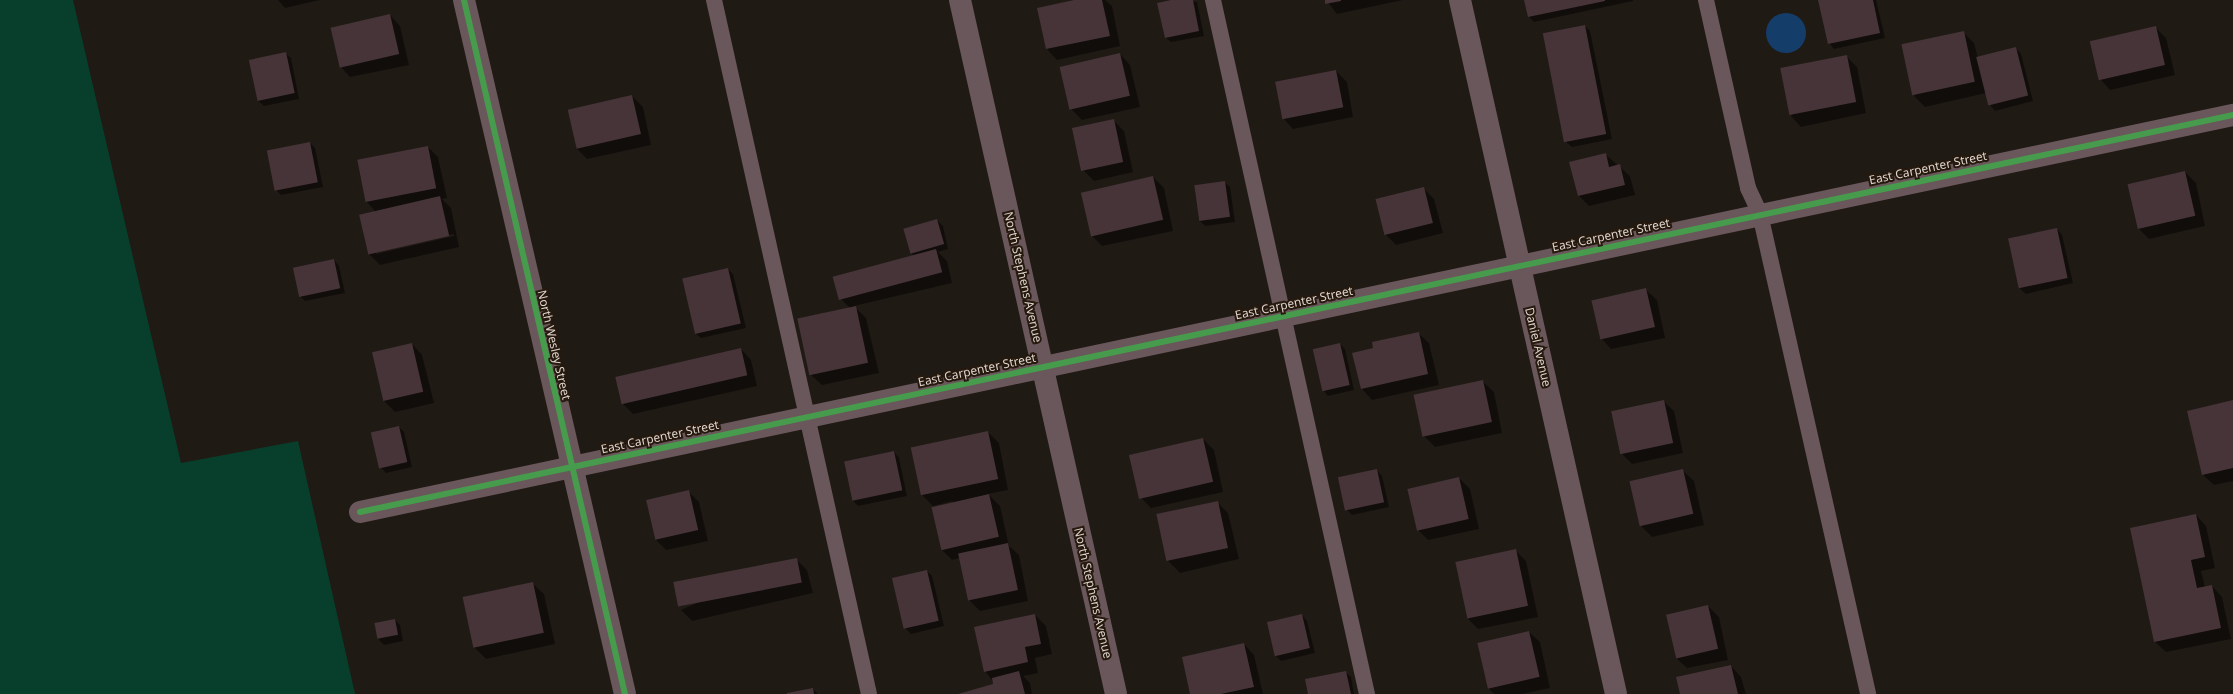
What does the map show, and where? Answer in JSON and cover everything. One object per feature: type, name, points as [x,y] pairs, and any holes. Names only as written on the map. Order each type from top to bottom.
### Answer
[{"type":"street","name":"North Wesley Street","points":[[464,0],[571,467],[625,694]]},
{"type":"street","name":"North Stephens Avenue","points":[[960,0],[1116,694]]},
{"type":"street","name":"Daniel Avenue","points":[[1460,0],[1616,694]]},
{"type":"street","name":"East Carpenter Street","points":[[360,512],[1284,317],[1760,214],[2233,115]]},
{"type":"lane","points":[[714,0],[869,694]]},
{"type":"lane","points":[[1213,0],[1368,694]]},
{"type":"lane","points":[[1706,0],[1748,188],[1760,214],[1868,694]]},
{"type":"green space","points":[[0,0],[73,0],[181,463],[298,441],[355,694],[0,694]]},
{"type":"water","points":[[1786,13],[1794,15],[1800,19],[1804,25],[1806,33],[1804,41],[1800,47],[1794,51],[1786,53],[1778,51],[1772,47],[1768,41],[1766,33],[1768,25],[1772,19],[1778,15]]},
{"type":"building","points":[[1074,0],[1102,0],[1110,36],[1046,49],[1037,8]]},
{"type":"building","points":[[1171,0],[1193,0],[1199,31],[1165,38],[1157,3]]},
{"type":"building","points":[[1325,0],[1341,0],[1341,1],[1325,4]]},
{"type":"building","points":[[1524,0],[1605,0],[1605,1],[1528,17]]},
{"type":"building","points":[[1818,0],[1873,0],[1880,33],[1828,44]]},
{"type":"building","points":[[390,14],[399,54],[340,68],[331,28]]},
{"type":"building","points":[[1585,25],[1606,134],[1564,142],[1543,33]]},
{"type":"building","points":[[2156,26],[2165,65],[2099,80],[2090,41]]},
{"type":"building","points":[[1964,31],[1975,82],[1912,95],[1901,44]]},
{"type":"building","points":[[2016,47],[2028,96],[1988,105],[1976,57]]},
{"type":"building","points":[[286,52],[295,93],[258,101],[249,60]]},
{"type":"building","points":[[1120,53],[1130,96],[1069,110],[1060,67]]},
{"type":"building","points":[[1847,55],[1856,102],[1789,115],[1780,68]]},
{"type":"building","points":[[1336,70],[1343,107],[1282,119],[1275,82]]},
{"type":"building","points":[[632,95],[641,134],[577,149],[568,110]]},
{"type":"building","points":[[1114,119],[1123,162],[1081,171],[1072,128]]},
{"type":"building","points":[[310,142],[318,182],[275,191],[267,150]]},
{"type":"building","points":[[428,146],[436,188],[366,202],[357,160]]},
{"type":"building","points":[[1606,153],[1609,167],[1620,164],[1625,185],[1578,196],[1569,162]]},
{"type":"building","points":[[2185,171],[2195,216],[2138,229],[2128,184]]},
{"type":"building","points":[[1153,176],[1163,220],[1091,236],[1081,193]]},
{"type":"building","points":[[1225,181],[1230,217],[1199,221],[1194,185]]},
{"type":"building","points":[[1424,187],[1433,223],[1384,235],[1375,199]]},
{"type":"building","points":[[440,196],[449,236],[368,255],[359,215]]},
{"type":"building","points":[[937,219],[944,244],[911,254],[903,229]]},
{"type":"building","points":[[2057,228],[2068,278],[2019,288],[2008,238]]},
{"type":"building","points":[[936,249],[942,272],[839,300],[833,277]]},
{"type":"building","points":[[334,259],[340,288],[299,297],[293,268]]},
{"type":"building","points":[[728,268],[741,324],[695,334],[682,279]]},
{"type":"building","points":[[1646,288],[1655,327],[1600,340],[1591,301]]},
{"type":"building","points":[[856,306],[868,363],[809,375],[797,318]]},
{"type":"building","points":[[1419,332],[1428,374],[1361,389],[1352,353],[1373,348],[1372,342]]},
{"type":"building","points":[[412,343],[423,392],[383,401],[372,352]]},
{"type":"building","points":[[1340,343],[1350,385],[1322,391],[1313,349]]},
{"type":"building","points":[[741,348],[747,375],[622,404],[615,377]]},
{"type":"building","points":[[1483,380],[1492,422],[1422,437],[1414,395]]},
{"type":"building","points":[[1664,400],[1673,443],[1620,454],[1611,411]]},
{"type":"building","points":[[2233,400],[2233,468],[2202,475],[2187,411]]},
{"type":"building","points":[[399,426],[407,462],[379,469],[371,433]]},
{"type":"building","points":[[988,431],[998,479],[921,495],[911,447]]},
{"type":"building","points":[[1203,438],[1213,482],[1139,499],[1129,455]]},
{"type":"building","points":[[894,451],[902,490],[852,501],[844,462]]},
{"type":"building","points":[[1377,469],[1384,502],[1345,511],[1338,477]]},
{"type":"building","points":[[1683,469],[1693,514],[1640,526],[1629,481]]},
{"type":"building","points":[[1459,477],[1469,519],[1417,531],[1407,489]]},
{"type":"building","points":[[689,490],[698,530],[655,540],[646,500]]},
{"type":"building","points":[[989,494],[999,537],[941,550],[932,507]]},
{"type":"building","points":[[1218,501],[1228,548],[1166,561],[1156,514]]},
{"type":"building","points":[[2196,514],[2205,557],[2191,560],[2197,588],[2212,585],[2221,628],[2154,642],[2130,528]]},
{"type":"building","points":[[1008,543],[1018,590],[968,601],[958,554]]},
{"type":"building","points":[[1516,549],[1528,606],[1467,619],[1455,562]]},
{"type":"building","points":[[797,558],[802,583],[678,607],[673,582]]},
{"type":"building","points":[[927,570],[939,621],[904,629],[892,578]]},
{"type":"building","points":[[533,582],[544,633],[473,648],[463,597]]},
{"type":"building","points":[[1708,605],[1718,649],[1676,659],[1666,615]]},
{"type":"building","points":[[1035,614],[1041,644],[1025,647],[1028,662],[984,672],[974,627]]},
{"type":"building","points":[[1302,614],[1310,648],[1275,656],[1267,622]]},
{"type":"building","points":[[395,619],[398,635],[377,639],[374,623]]},
{"type":"building","points":[[1529,631],[1540,677],[1488,689],[1477,643]]},
{"type":"building","points":[[1244,643],[1254,687],[1221,694],[1190,694],[1182,657]]},
{"type":"building","points":[[1731,665],[1738,694],[1680,694],[1676,677]]},
{"type":"building","points":[[1019,671],[1025,694],[958,694],[993,684],[992,678]]},
{"type":"building","points":[[1346,671],[1351,694],[1308,694],[1305,679]]},
{"type":"building","points":[[813,688],[814,694],[787,694],[787,693]]},
{"type":"cycle path","points":[[464,0],[625,694]]},
{"type":"cycle path","points":[[360,512],[2233,115]]}]
